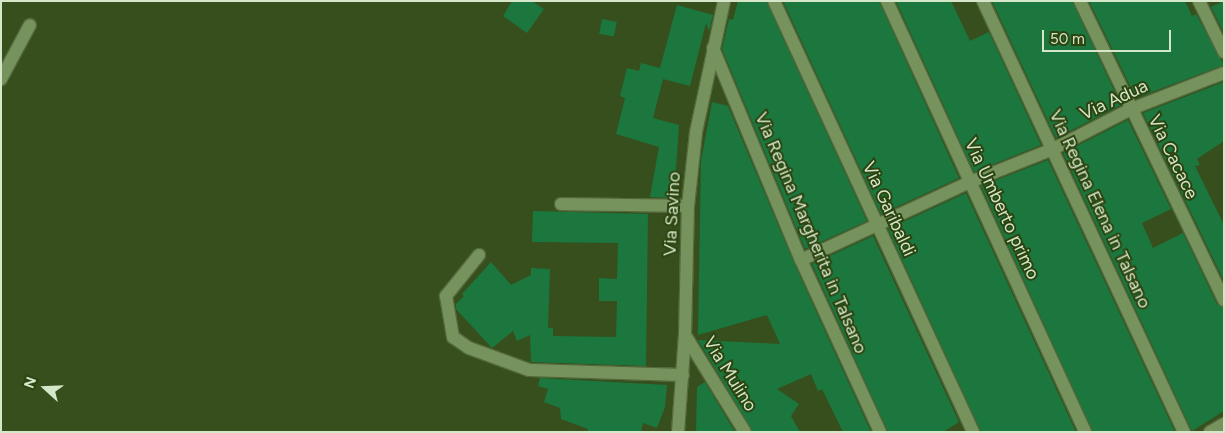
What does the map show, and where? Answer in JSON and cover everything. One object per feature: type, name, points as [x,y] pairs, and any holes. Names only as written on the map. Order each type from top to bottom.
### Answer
[{"type":"street","name":"Via Savino","points":[[678,432],[685,335],[688,206],[696,132],[724,1]]},
{"type":"street","name":"Via Garibaldi","points":[[774,1],[973,432]]},
{"type":"street","name":"Via Umberto primo","points":[[887,1],[1085,432]]},
{"type":"street","name":"Via Regina Elena in Talsano","points":[[984,1],[1184,432]]},
{"type":"street","name":"Via Cacace","points":[[1080,1],[1224,300]]},
{"type":"street","points":[[1199,1],[1224,52]]},
{"type":"street","points":[[1,79],[30,25]]},
{"type":"street","name":"Via Regina Margherita in Talsano","points":[[713,48],[802,260],[880,432]]},
{"type":"street","name":"Via Adua","points":[[802,260],[970,182],[1053,149],[1131,109],[1224,73]]},
{"type":"street","points":[[561,204],[688,206]]},
{"type":"street","points":[[478,255],[446,296],[453,337],[469,348],[529,370],[683,375]]},
{"type":"street","name":"Via Mulino","points":[[685,335],[746,432]]},
{"type":"street","points":[[1210,432],[1224,424]]},
{"type":"building","points":[[512,1],[532,1],[544,9],[527,33],[503,16]]},
{"type":"building","points":[[738,1],[766,1],[867,221],[805,249],[722,49],[729,19],[733,20]]},
{"type":"building","points":[[783,1],[879,1],[959,178],[881,214]]},
{"type":"building","points":[[896,1],[951,1],[970,41],[989,32],[1041,145],[974,172]]},
{"type":"building","points":[[992,1],[1072,1],[1121,105],[1056,138]]},
{"type":"building","points":[[1089,1],[1185,1],[1192,16],[1196,14],[1224,65],[1136,98]]},
{"type":"building","points":[[1224,1],[1224,33],[1211,7]]},
{"type":"building","points":[[677,5],[713,15],[709,31],[706,23],[690,86],[663,79],[653,118],[679,125],[674,198],[650,197],[659,147],[616,134],[625,98],[620,96],[627,68],[639,71],[641,63],[660,68]]},
{"type":"building","points":[[602,19],[617,22],[614,37],[599,34]]},
{"type":"building","points":[[1224,82],[1224,141],[1197,159],[1200,165],[1195,166],[1224,225],[1224,281],[1143,113]]},
{"type":"building","points":[[712,102],[728,106],[794,263],[871,432],[843,432],[822,389],[818,391],[811,374],[777,389],[799,404],[791,416],[800,432],[753,432],[698,340],[780,344],[767,315],[698,335],[701,161]]},
{"type":"building","points":[[1128,120],[1171,209],[1142,223],[1153,248],[1183,233],[1217,304],[1224,308],[1224,411],[1192,431],[1063,153]]},
{"type":"building","points":[[1048,160],[1175,432],[1093,432],[981,186]]},
{"type":"building","points":[[966,193],[1076,432],[981,432],[888,229]]},
{"type":"building","points":[[533,211],[648,214],[646,366],[531,362],[530,335],[517,341],[513,331],[492,348],[456,309],[456,304],[464,296],[462,294],[491,262],[511,285],[531,275],[531,268],[550,269],[548,328],[553,328],[553,336],[616,337],[617,301],[599,301],[599,278],[617,279],[618,243],[532,242]]},
{"type":"building","points":[[873,236],[959,422],[943,432],[888,432],[812,264]]},
{"type":"building","points":[[540,378],[667,385],[665,407],[657,428],[643,423],[641,432],[587,432],[588,429],[561,419],[560,408],[544,402],[548,389],[538,386]]},
{"type":"building","points":[[705,382],[735,432],[696,432],[697,387]]}]
